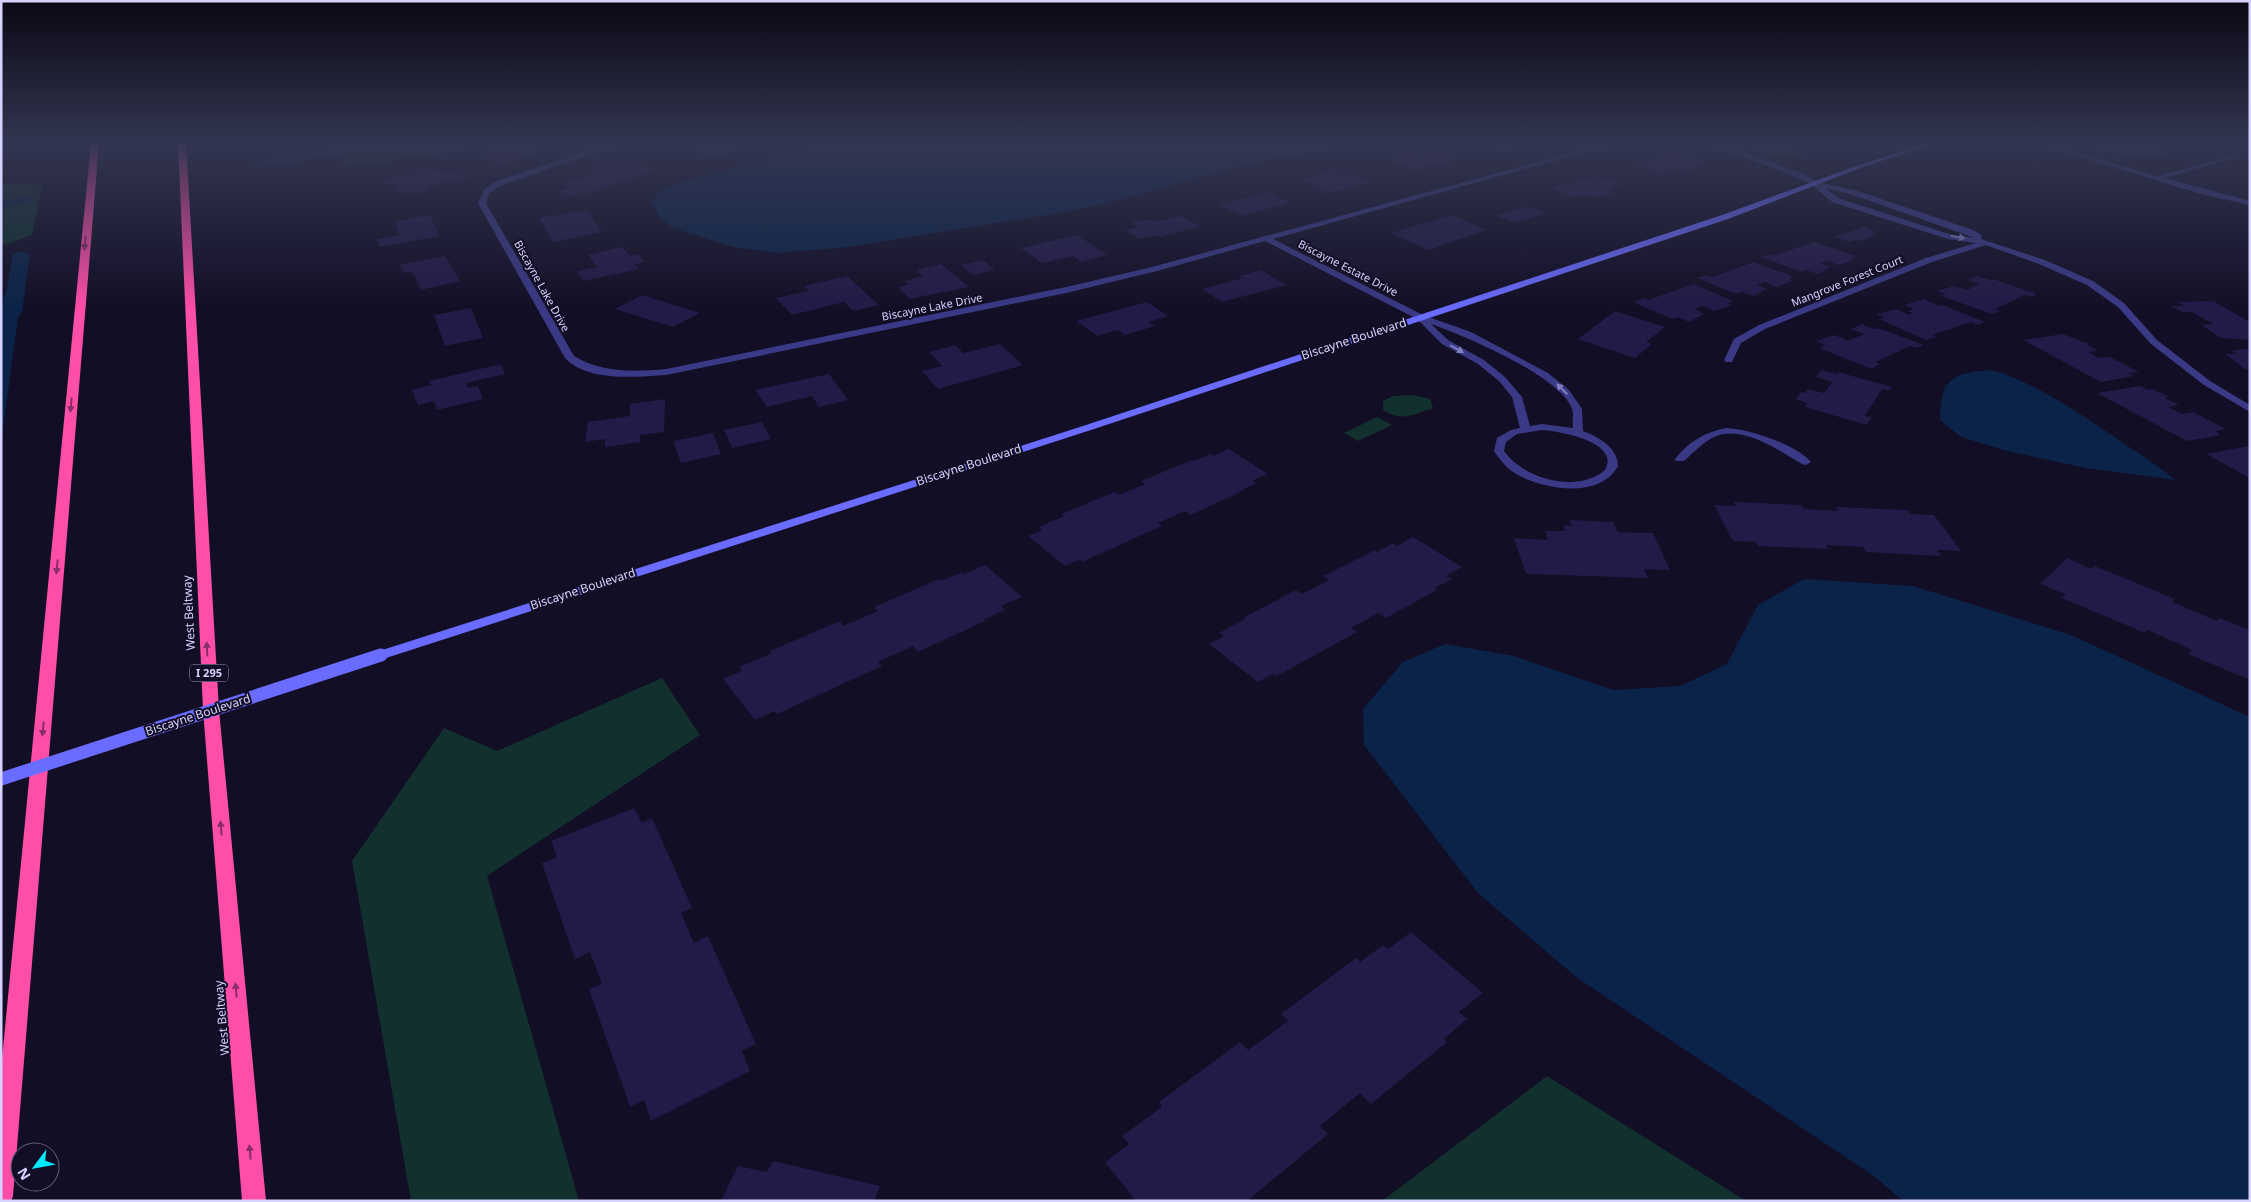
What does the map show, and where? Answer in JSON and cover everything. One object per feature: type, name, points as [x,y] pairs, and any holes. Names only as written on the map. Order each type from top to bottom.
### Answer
[{"type":"highway","points":[[1,1196],[90,199]]},
{"type":"highway","name":"West Beltway","points":[[185,199],[210,710],[254,1201]]},
{"type":"street","name":"Biscayne Lake Drive","points":[[483,199],[482,203],[570,358],[584,368],[606,373],[637,375],[666,372],[975,310],[1154,269],[1409,199]]},
{"type":"street","name":"Biscayne Boulevard","points":[[1,779],[1090,427],[1773,199]]},
{"type":"street","points":[[1835,199],[1951,237],[1986,242],[2042,262],[2090,283],[2121,305],[2154,342],[2207,383],[2250,409]]},
{"type":"street","points":[[1872,199],[1970,232],[1986,242]]},
{"type":"street","points":[[2236,199],[2250,203]]},
{"type":"street","name":"Biscayne Estate Drive","points":[[1265,238],[1420,317]]},
{"type":"street","name":"Mangrove Forest Court","points":[[1729,360],[1737,341],[1762,328],[1929,260],[1986,242]]},
{"type":"street","points":[[1420,317],[1445,342],[1480,362],[1502,379],[1517,397],[1525,428]]},
{"type":"street","points":[[1420,317],[1468,334],[1545,375],[1566,392],[1577,409],[1578,433]]},
{"type":"street","points":[[1542,427],[1578,433],[1605,448],[1613,457],[1614,467],[1608,476],[1596,482],[1560,485],[1522,475],[1508,466],[1500,456],[1498,446],[1502,438],[1512,432],[1525,428],[1542,427]]},
{"type":"street","points":[[1680,459],[1714,433],[1739,432],[1755,435],[1806,462]]},
{"type":"green space","points":[[1,199],[39,199],[32,235],[1,246]]},
{"type":"green space","points":[[1413,395],[1430,399],[1433,408],[1408,416],[1396,416],[1383,410],[1383,401],[1393,396]]},
{"type":"green space","points":[[1377,417],[1392,425],[1358,441],[1344,433]]},
{"type":"green space","points":[[662,678],[700,735],[487,876],[579,1201],[411,1201],[352,861],[444,728],[497,751]]},
{"type":"green space","points":[[1547,1076],[1746,1201],[1382,1201]]},
{"type":"water","points":[[653,199],[1121,199],[1064,212],[848,247],[777,253],[733,247],[671,227],[660,217],[651,202]]},
{"type":"water","points":[[19,252],[30,254],[22,312],[18,317],[1,444],[1,304],[6,292],[13,254]]},
{"type":"water","points":[[1992,370],[2038,389],[2068,406],[2143,456],[2175,480],[2086,468],[2007,451],[1961,437],[1940,420],[1943,394],[1946,386],[1959,376]]},
{"type":"water","points":[[1804,579],[1913,586],[2071,635],[2250,717],[2250,1201],[1903,1201],[1874,1176],[1576,977],[1478,893],[1364,745],[1363,709],[1403,662],[1445,644],[1514,656],[1613,690],[1680,686],[1727,664],[1758,605]]},
{"type":"building","points":[[1242,199],[1283,199],[1290,203],[1241,216],[1219,205]]},
{"type":"building","points":[[1527,206],[1546,213],[1514,223],[1496,216]]},
{"type":"building","points":[[587,210],[602,232],[553,242],[539,218]]},
{"type":"building","points":[[430,215],[439,236],[379,247],[377,239],[399,235],[395,221]]},
{"type":"building","points":[[1452,215],[1486,230],[1428,250],[1391,233]]},
{"type":"building","points":[[1180,216],[1200,226],[1160,237],[1157,235],[1140,239],[1125,230],[1138,227],[1131,223],[1149,219],[1156,222]]},
{"type":"building","points":[[1864,227],[1877,232],[1872,234],[1877,235],[1860,241],[1849,242],[1835,237]]},
{"type":"building","points":[[1077,235],[1107,255],[1081,262],[1073,256],[1042,263],[1021,248]]},
{"type":"building","points":[[1815,242],[1856,256],[1851,258],[1855,259],[1839,265],[1828,261],[1820,263],[1830,267],[1818,274],[1806,270],[1801,272],[1762,257],[1771,254],[1776,255]]},
{"type":"building","points":[[622,247],[630,256],[638,254],[645,262],[635,264],[639,269],[583,281],[577,271],[597,267],[588,255]]},
{"type":"building","points":[[445,256],[460,281],[421,290],[412,272],[404,273],[399,265]]},
{"type":"building","points":[[983,260],[995,270],[973,275],[961,265]]},
{"type":"building","points":[[1754,262],[1794,277],[1789,279],[1793,281],[1776,287],[1765,282],[1757,285],[1767,289],[1753,296],[1742,292],[1736,294],[1697,278],[1707,275],[1712,277]]},
{"type":"building","points":[[941,264],[969,287],[910,299],[898,287],[909,284],[905,281],[923,276],[916,270]]},
{"type":"building","points":[[1261,270],[1286,285],[1222,302],[1202,289],[1243,278],[1239,276]]},
{"type":"building","points":[[847,276],[879,305],[854,311],[844,302],[792,315],[776,298],[809,291],[804,286]]},
{"type":"building","points":[[1977,276],[1990,280],[1993,279],[2037,294],[2032,297],[2025,295],[1995,309],[2000,311],[1992,314],[1941,296],[1946,294],[1936,291],[1954,286],[1967,290],[1980,284],[1968,280]]},
{"type":"building","points":[[1694,284],[1733,301],[1728,303],[1732,305],[1714,311],[1703,306],[1695,309],[1704,314],[1689,322],[1678,317],[1672,319],[1633,302],[1644,298],[1648,300]]},
{"type":"building","points":[[642,295],[700,313],[673,327],[615,309]]},
{"type":"building","points":[[1924,299],[1985,322],[1978,325],[1971,322],[1932,335],[1937,337],[1926,340],[1879,319],[1885,317],[1876,314],[1897,309],[1909,315],[1913,313],[1908,311],[1914,309],[1904,305]]},
{"type":"building","points":[[2213,301],[2250,322],[2250,340],[2220,338],[2202,325],[2213,324],[2192,312],[2182,312],[2171,306],[2185,306],[2177,302]]},
{"type":"building","points":[[1147,302],[1168,316],[1148,322],[1155,326],[1125,335],[1118,330],[1097,336],[1076,321]]},
{"type":"building","points":[[471,308],[483,338],[445,346],[434,315]]},
{"type":"building","points":[[1615,311],[1665,327],[1646,342],[1652,344],[1635,358],[1578,339]]},
{"type":"building","points":[[1862,324],[1924,345],[1917,348],[1910,346],[1875,362],[1880,364],[1871,369],[1820,348],[1825,345],[1816,341],[1835,335],[1848,341],[1864,334],[1851,329]]},
{"type":"building","points":[[2063,334],[2089,344],[2086,344],[2098,351],[2088,352],[2099,358],[2110,357],[2139,372],[2128,373],[2134,376],[2101,382],[2023,340]]},
{"type":"building","points":[[1000,344],[1023,365],[938,389],[922,371],[942,366],[929,352],[956,345],[963,353]]},
{"type":"building","points":[[2250,349],[2250,369],[2245,369],[2225,354],[2237,354],[2231,350]]},
{"type":"building","points":[[501,364],[505,374],[466,383],[468,388],[478,386],[483,399],[437,410],[434,401],[418,405],[412,390],[431,385],[429,381]]},
{"type":"building","points":[[1821,370],[1837,374],[1838,372],[1892,387],[1889,391],[1882,389],[1865,416],[1872,417],[1867,425],[1805,407],[1807,403],[1796,399],[1801,392],[1805,393],[1808,389],[1824,393],[1832,382],[1816,377]]},
{"type":"building","points":[[829,374],[848,400],[819,407],[812,396],[767,407],[755,390]]},
{"type":"building","points":[[2140,386],[2148,390],[2153,389],[2169,397],[2165,398],[2179,405],[2168,407],[2182,414],[2193,412],[2226,429],[2215,431],[2221,435],[2187,441],[2097,393]]},
{"type":"building","points":[[665,399],[664,432],[640,435],[640,442],[605,447],[605,439],[585,442],[588,422],[630,416],[630,404]]},
{"type":"building","points":[[762,422],[771,439],[732,448],[724,430]]},
{"type":"building","points":[[713,433],[721,454],[681,463],[673,441]]},
{"type":"building","points":[[2250,446],[2250,478],[2206,454]]},
{"type":"building","points":[[1229,449],[1268,474],[1252,481],[1256,483],[1241,492],[1190,515],[1185,511],[1158,523],[1162,526],[1082,562],[1080,559],[1065,566],[1028,536],[1042,530],[1039,527],[1064,516],[1062,514],[1114,492],[1119,495],[1145,484],[1141,481],[1192,460],[1194,461],[1210,454],[1213,456]]},
{"type":"building","points":[[1733,502],[1801,505],[1804,509],[1839,511],[1836,507],[1907,510],[1910,514],[1934,515],[1961,551],[1937,550],[1941,556],[1866,552],[1863,547],[1826,545],[1829,549],[1758,546],[1755,542],[1733,541],[1714,505],[1736,506]]},
{"type":"building","points":[[1570,520],[1613,522],[1618,532],[1653,533],[1670,570],[1644,569],[1648,578],[1526,574],[1514,538],[1548,540],[1545,531],[1565,531],[1563,525],[1572,526]]},
{"type":"building","points":[[1413,537],[1462,567],[1446,576],[1452,579],[1435,588],[1437,590],[1386,618],[1378,613],[1351,628],[1357,632],[1277,676],[1273,674],[1258,682],[1209,644],[1224,636],[1219,633],[1245,619],[1243,618],[1296,590],[1302,594],[1329,580],[1323,576],[1375,550],[1377,552],[1393,543],[1397,546]]},
{"type":"building","points":[[2067,558],[2091,569],[2095,566],[2175,599],[2172,602],[2217,621],[2219,618],[2250,630],[2250,680],[2188,654],[2192,650],[2148,630],[2145,633],[2062,598],[2065,594],[2040,584]]},
{"type":"building","points":[[985,565],[1022,597],[1001,606],[1005,610],[983,620],[985,621],[918,652],[913,646],[878,662],[882,666],[777,714],[774,711],[755,720],[723,679],[742,671],[739,667],[772,653],[770,651],[840,621],[843,626],[878,611],[874,607],[939,579],[941,581],[962,572],[964,574]]},
{"type":"building","points":[[634,808],[642,823],[652,818],[692,908],[681,913],[694,943],[708,936],[756,1044],[742,1051],[750,1071],[651,1121],[644,1100],[630,1107],[589,989],[602,984],[590,952],[575,959],[542,863],[557,857],[551,841]]},
{"type":"building","points":[[1411,932],[1483,993],[1459,1012],[1467,1019],[1444,1039],[1447,1042],[1371,1104],[1360,1093],[1320,1126],[1328,1134],[1247,1201],[1136,1201],[1105,1162],[1129,1144],[1122,1136],[1162,1107],[1159,1102],[1240,1042],[1248,1050],[1288,1021],[1281,1014],[1356,958],[1360,962],[1383,945],[1388,949]]},
{"type":"building","points":[[773,1161],[880,1186],[875,1199],[880,1201],[721,1201],[738,1166],[767,1172]]},
{"type":"waterway","points":[[1,204],[28,200]]}]
